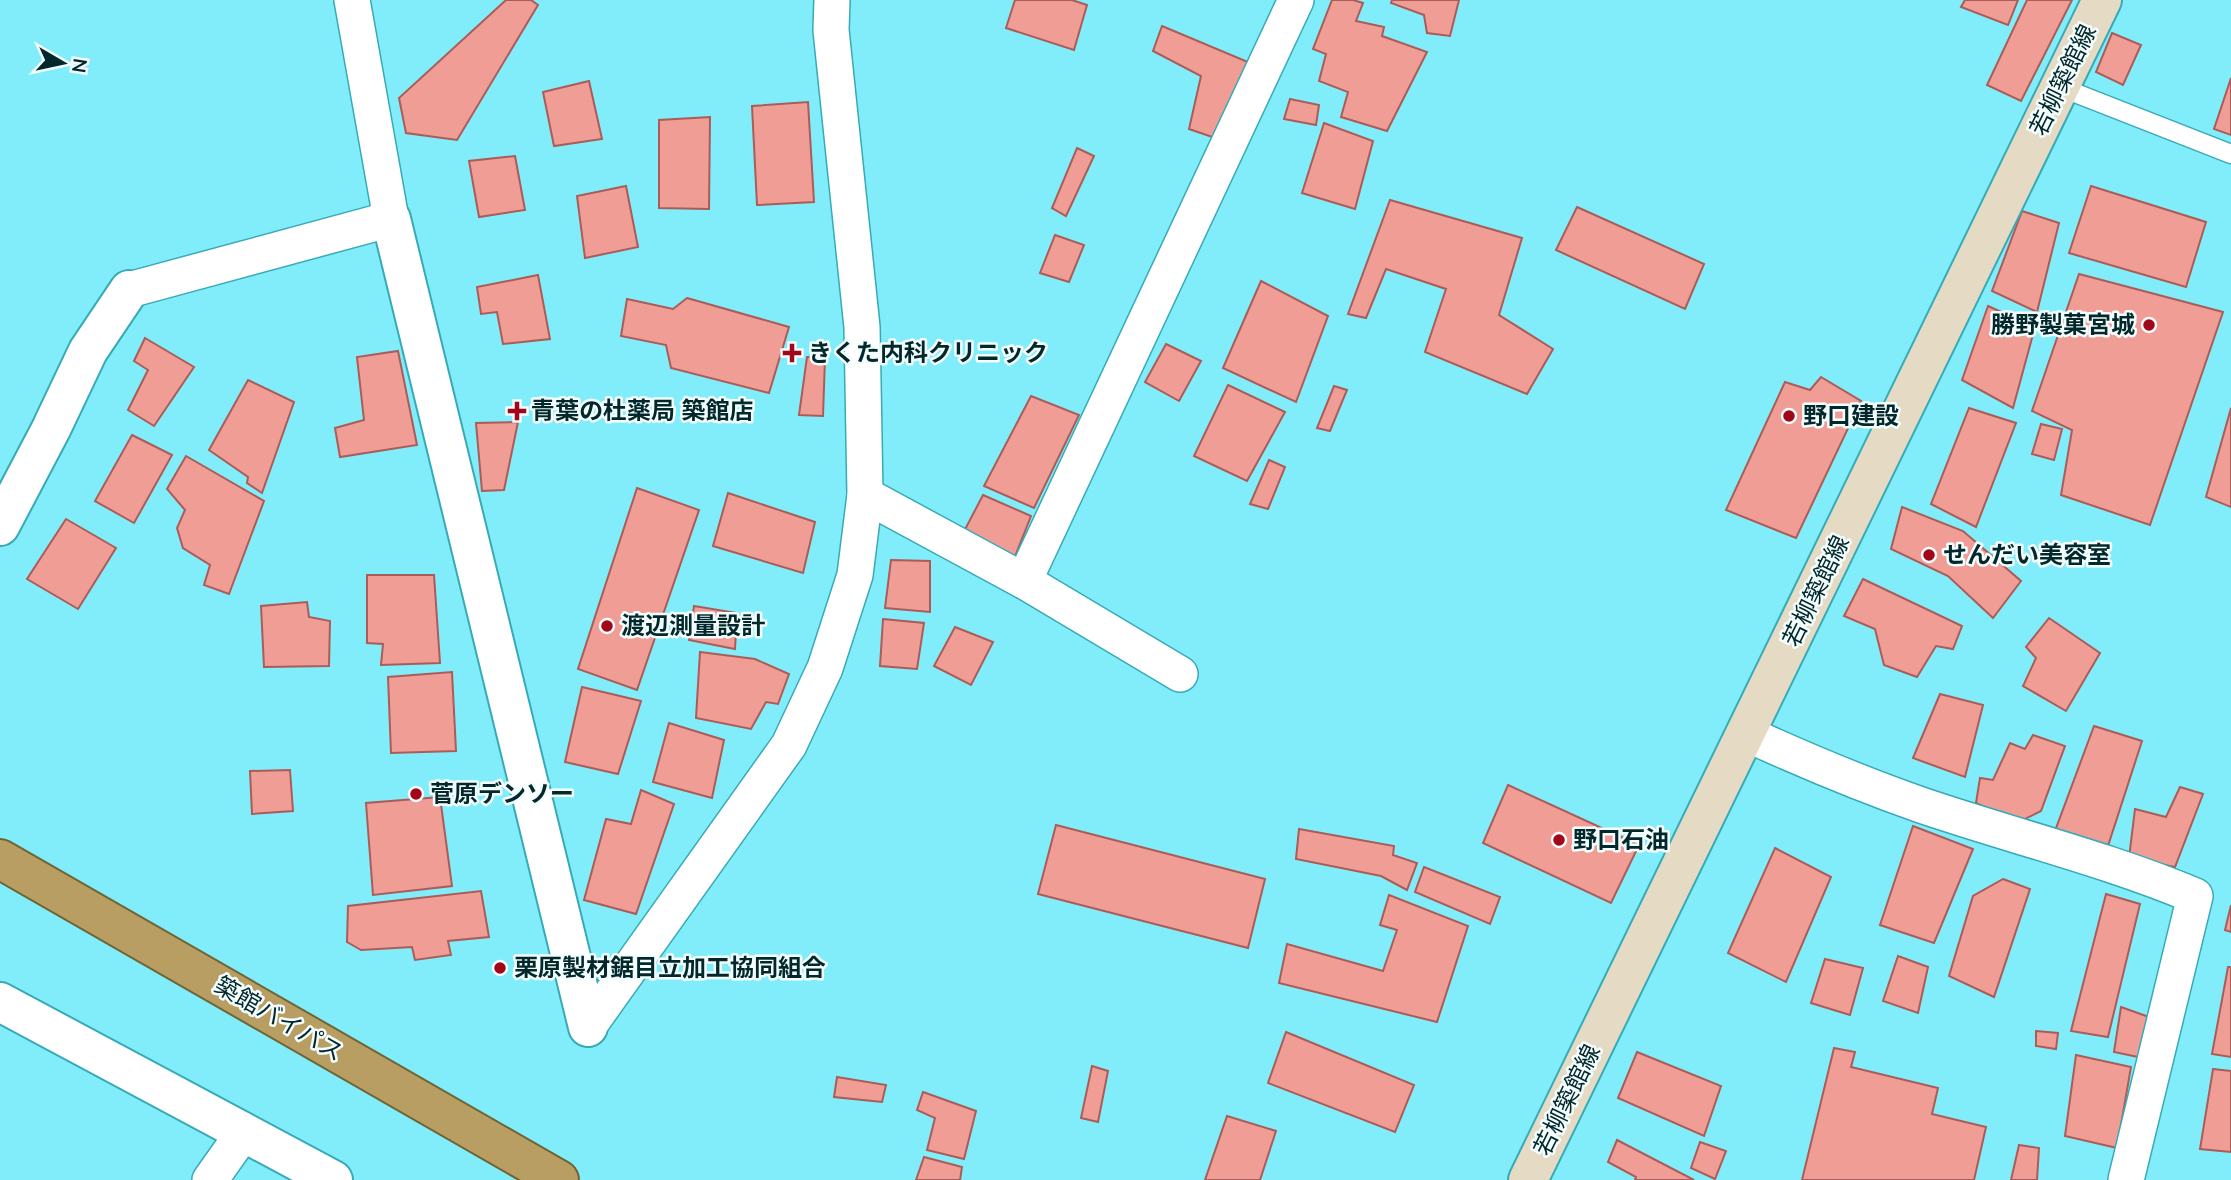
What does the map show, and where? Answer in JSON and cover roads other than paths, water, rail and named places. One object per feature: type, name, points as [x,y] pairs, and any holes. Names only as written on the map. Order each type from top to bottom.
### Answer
[{"type":"highway","name":"築館バイパス","points":[[0,859],[559,1180]]},
{"type":"main road","name":"若柳築館線","points":[[1528,1180],[2102,0]]},
{"type":"street","points":[[352,0],[391,219],[588,1027]]},
{"type":"street","points":[[588,1027],[789,745],[825,668],[855,575],[865,495],[862,327],[831,30],[832,0]]},
{"type":"street","points":[[1024,581],[1296,0]]},
{"type":"street","points":[[0,526],[88,351],[130,290],[391,219]]},
{"type":"street","points":[[865,495],[1024,581],[1180,674]]},
{"type":"street","points":[[1747,734],[1831,772],[1920,805],[2150,877],[2195,897],[2126,1180]]},
{"type":"street","points":[[0,1002],[333,1180]]},
{"type":"street","points":[[209,1180],[244,1132]]},
{"type":"lane","points":[[2060,87],[2231,153]]},
{"type":"place","name":"勝野製菓宮城","points":[[2149,325]]},
{"type":"place","name":"きくた内科クリニック","points":[[792,353]]},
{"type":"place","name":"青葉の杜薬局 築館店","points":[[517,411]]},
{"type":"place","name":"野口建設","points":[[1789,416]]},
{"type":"place","name":"せんだい美容室","points":[[1929,555]]},
{"type":"place","name":"渡辺測量設計","points":[[607,626]]},
{"type":"place","name":"菅原デンソー","points":[[416,794]]},
{"type":"place","name":"野口石油","points":[[1559,840]]},
{"type":"place","name":"栗原製材鋸目立加工協同組合","points":[[500,968]]}]
